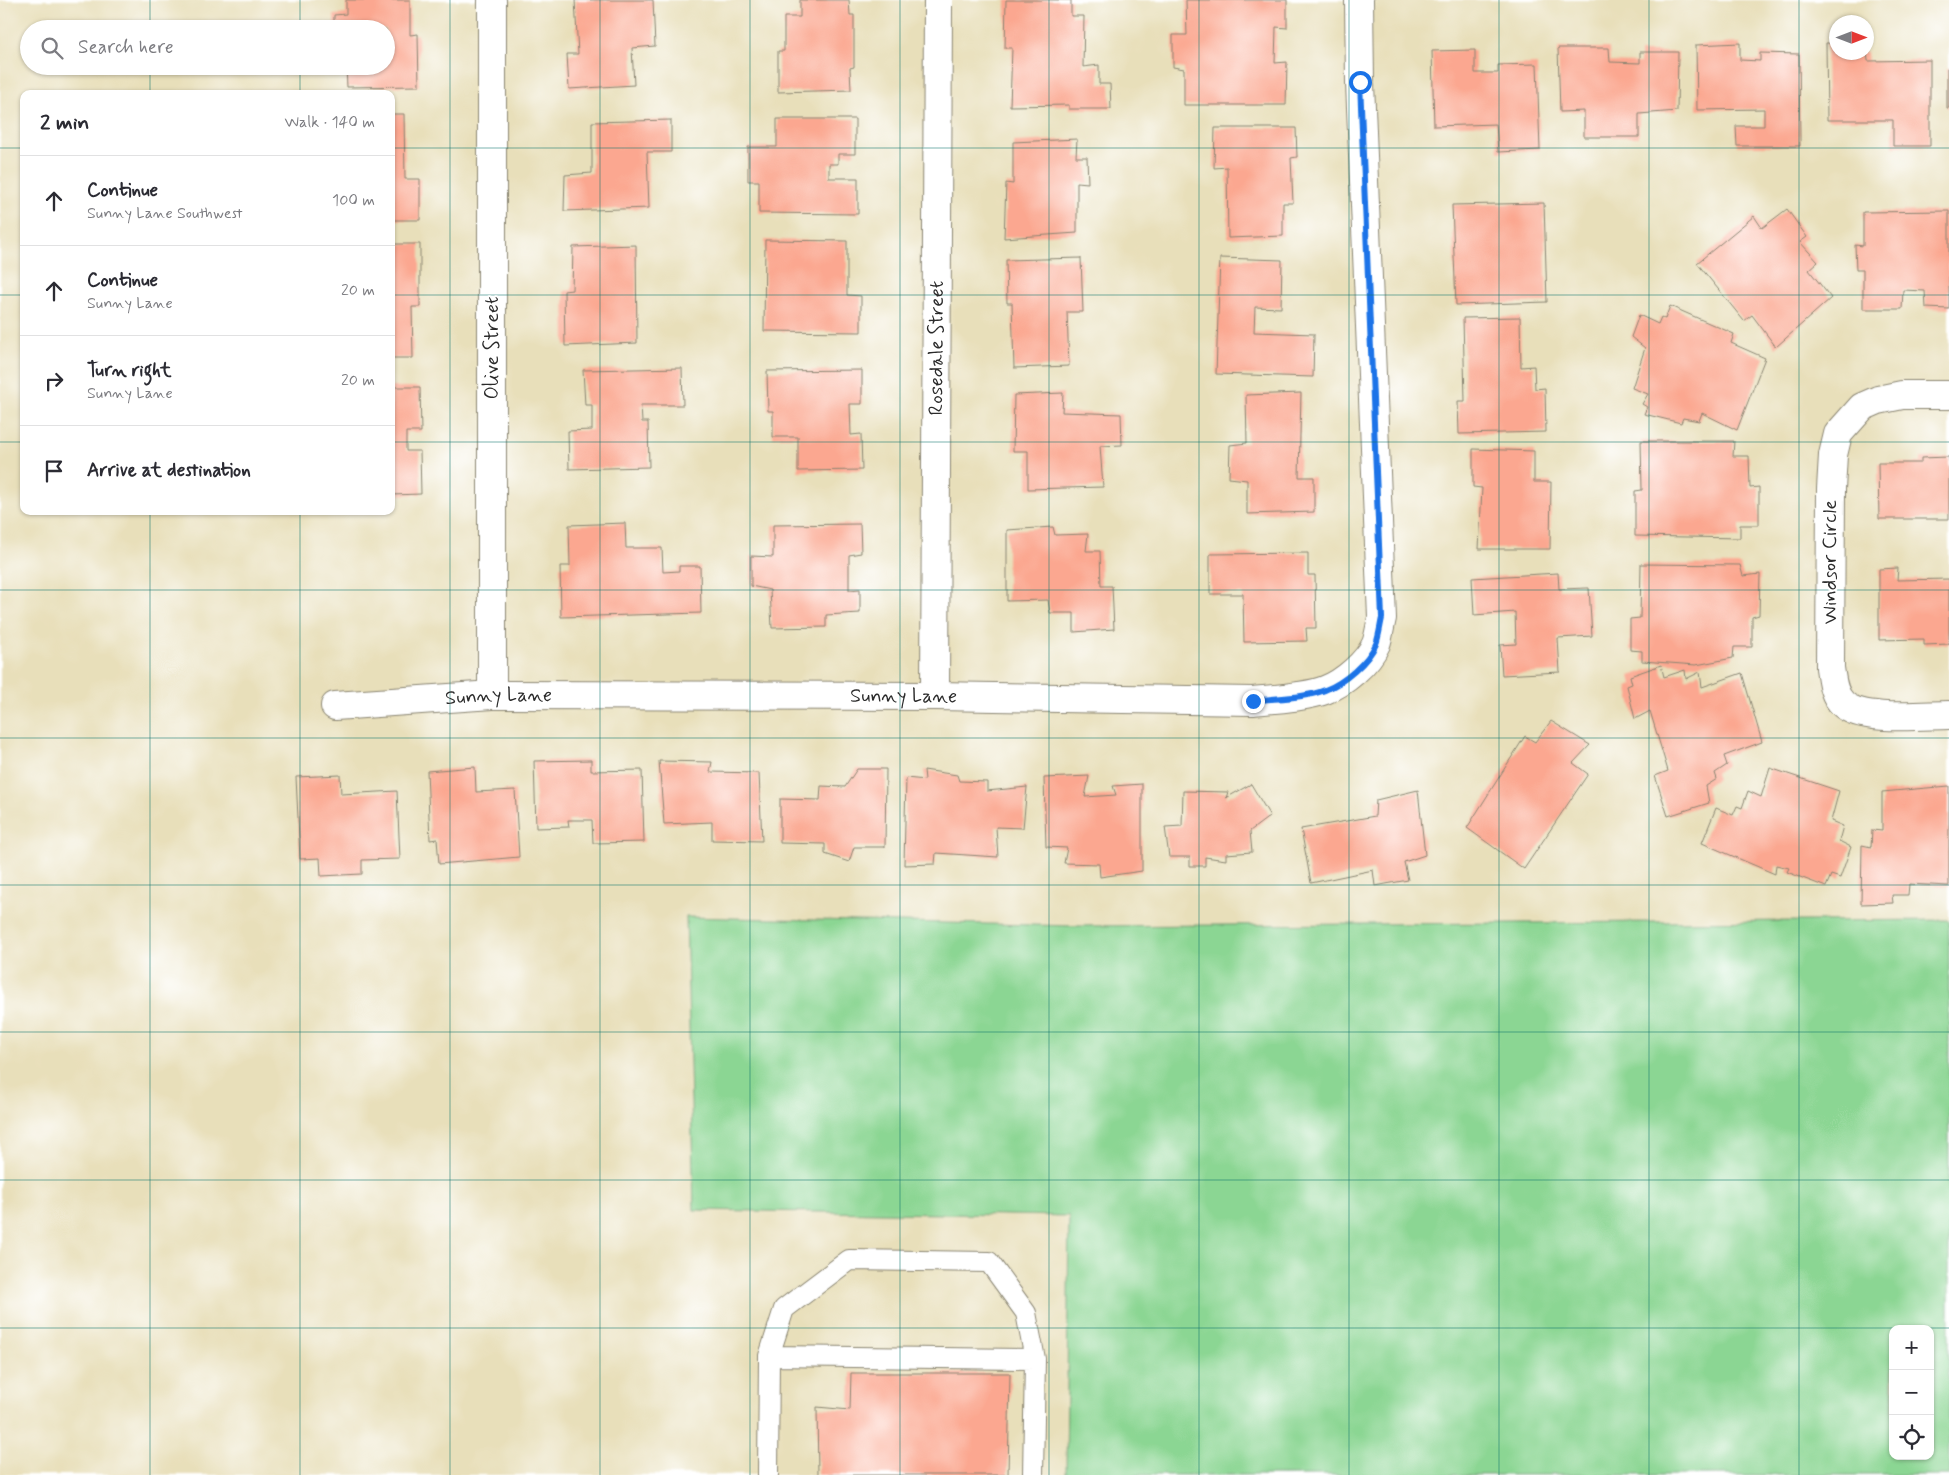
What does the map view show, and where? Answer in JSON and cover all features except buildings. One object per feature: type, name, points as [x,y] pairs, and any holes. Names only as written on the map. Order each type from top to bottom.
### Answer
[{"type":"street","name":"Olive Street","points":[[492,0],[492,695]]},
{"type":"street","name":"Rosedale Street","points":[[935,696],[938,0]]},
{"type":"street","name":"Sunny Lane","points":[[335,706],[492,695],[935,696],[1253,701],[1291,697],[1326,690],[1348,676],[1364,663],[1375,645],[1382,618],[1360,82],[1359,0]]},
{"type":"street","name":"Windsor Circle","points":[[1949,395],[1902,395],[1878,400],[1862,407],[1838,434],[1833,455],[1831,489],[1830,658],[1833,687],[1842,704],[1854,711],[1869,716],[1949,715]]},
{"type":"lane","points":[[768,1475],[769,1356],[784,1309],[849,1260],[988,1262],[1026,1313],[1035,1358],[1033,1475]]},
{"type":"lane","points":[[769,1356],[1035,1358]]},
{"type":"green space","points":[[686,917],[1075,926],[1949,920],[1949,1475],[1066,1475],[1069,1216],[694,1210]]},
{"type":"route","points":[[1253,701],[1291,697],[1326,690],[1348,676],[1364,663],[1375,645],[1382,618],[1360,82]]}]
